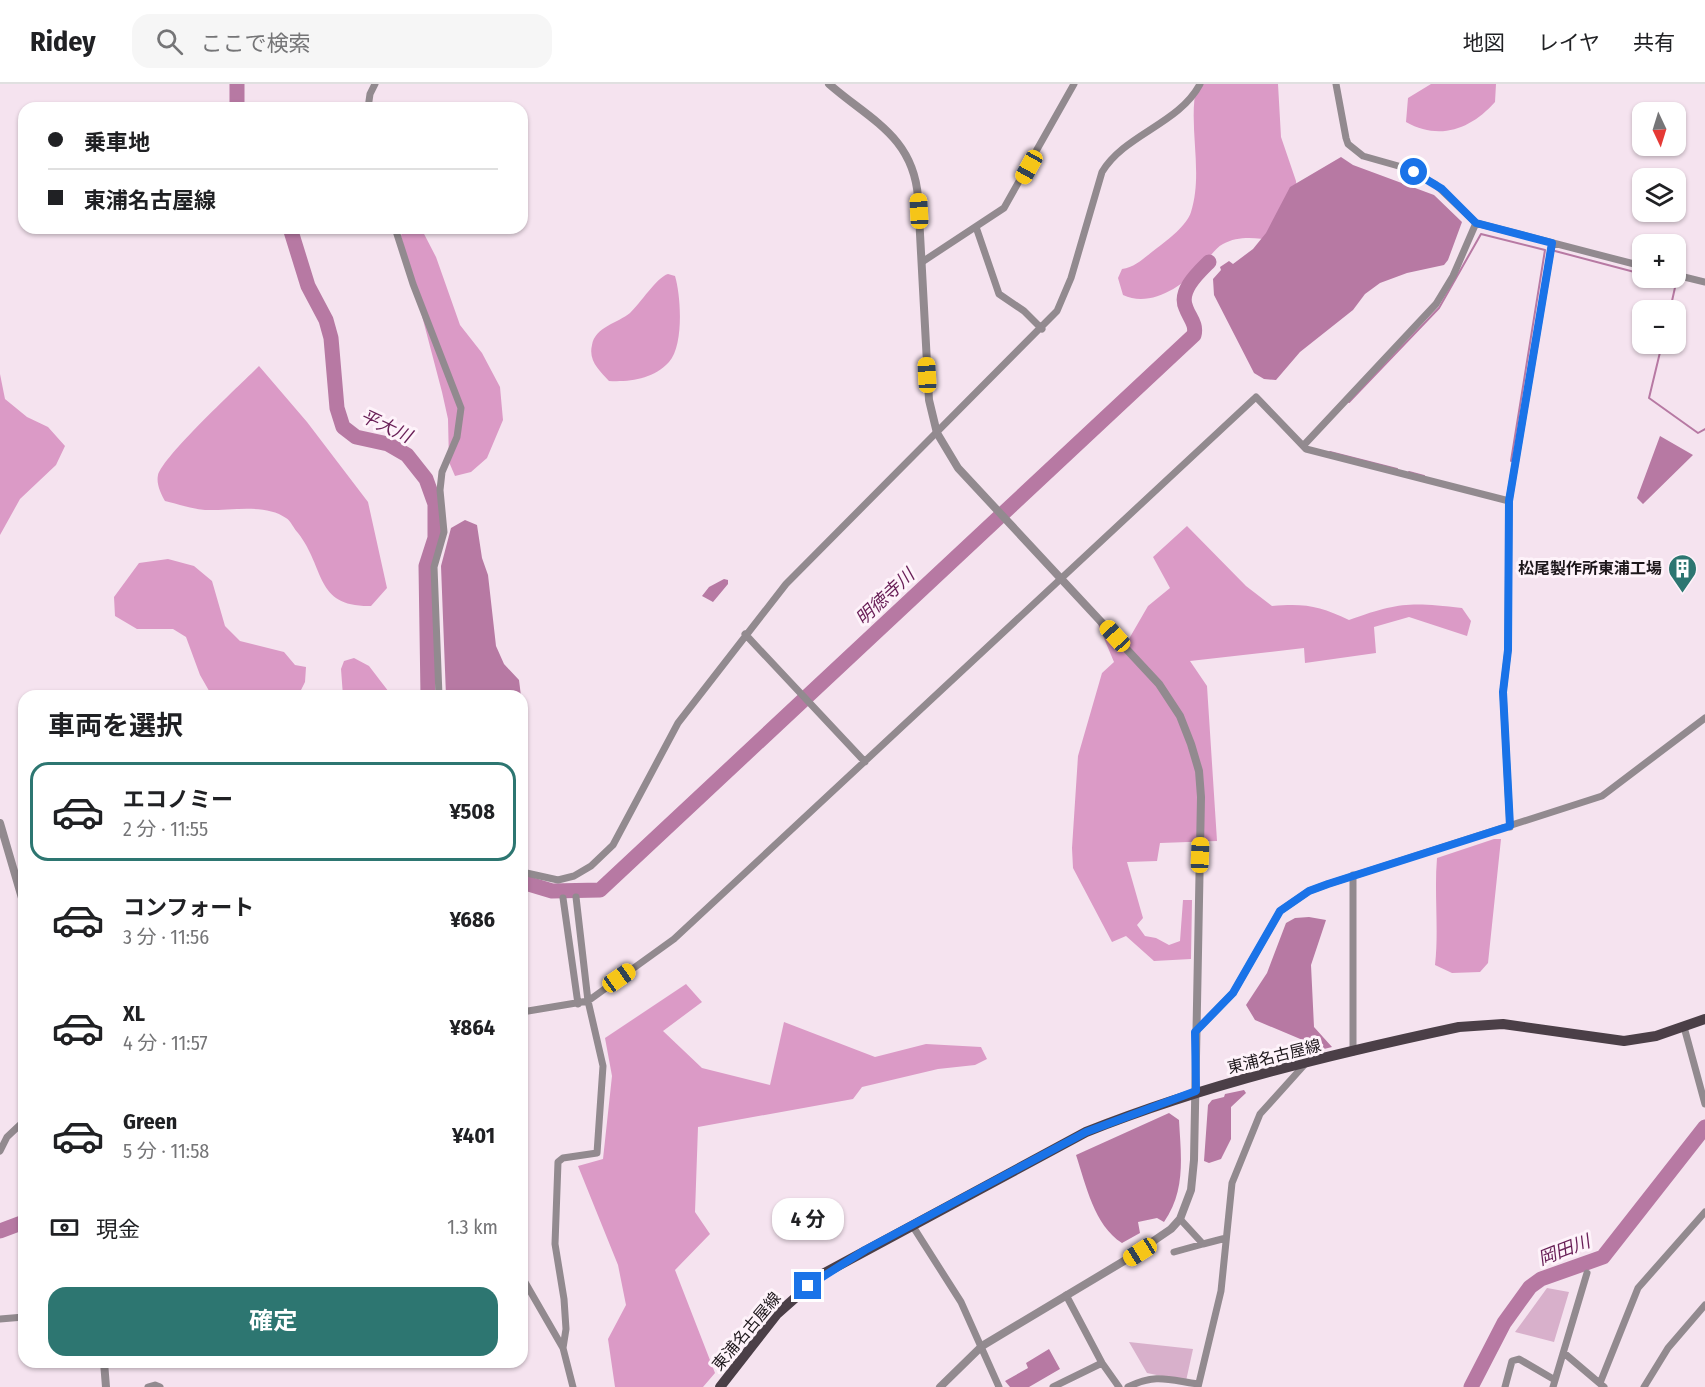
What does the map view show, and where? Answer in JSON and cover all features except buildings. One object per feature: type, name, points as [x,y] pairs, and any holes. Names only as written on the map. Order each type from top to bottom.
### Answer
[{"type":"main road","name":"東浦名古屋線","points":[[720,1387],[759,1336],[795,1296],[821,1275],[1086,1132],[1196,1091],[1459,1027],[1522,1026],[1576,1036],[1624,1041],[1684,1027],[1705,1019]]},
{"type":"street","points":[[369,102],[375,84]]},
{"type":"street","points":[[829,84],[877,121],[905,152],[917,185],[929,400],[937,433],[958,468],[1159,684],[1180,716],[1199,771],[1201,797],[1195,1032],[1196,1091],[1193,1109],[1192,1177],[1180,1219],[1152,1244],[982,1346],[939,1387]]},
{"type":"street","points":[[922,262],[1004,208],[1074,84]]},
{"type":"street","points":[[528,873],[558,880],[574,876],[591,866],[613,845],[678,723],[746,634],[802,567],[1042,329],[1057,311],[1065,295],[1102,172],[1124,148],[1181,106],[1200,84]]},
{"type":"street","points":[[1336,84],[1348,144],[1363,156],[1425,177],[1442,189],[1476,223],[1632,263]]},
{"type":"street","points":[[1303,446],[1436,304],[1453,276],[1476,223]]},
{"type":"street","points":[[976,227],[999,294],[1024,311],[1042,329]]},
{"type":"street","points":[[397,234],[413,285],[461,408],[457,437],[442,472],[440,490],[444,532],[434,567],[439,690]]},
{"type":"street","points":[[1510,826],[1503,692],[1508,650],[1509,501],[1552,243]]},
{"type":"street","points":[[1686,277],[1705,282]]},
{"type":"street","points":[[528,1011],[578,1004],[588,1000],[674,939],[1256,397],[1303,446],[1509,501]]},
{"type":"street","points":[[746,634],[865,762]]},
{"type":"street","points":[[1195,1032],[1233,993],[1280,911],[1309,891],[1602,796],[1705,718]]},
{"type":"street","points":[[0,823],[18,884]]},
{"type":"street","points":[[1353,875],[1353,1052]]},
{"type":"street","points":[[563,1348],[566,1329],[564,1299],[555,1244],[558,1162],[563,1158],[597,1153],[604,1078],[588,1000],[576,897]]},
{"type":"street","points":[[563,898],[578,1004]]},
{"type":"street","points":[[1684,1027],[1701,1077],[1705,1104]]},
{"type":"street","points":[[1128,1387],[1146,1378],[1198,1386],[1221,1292],[1232,1183],[1249,1136],[1260,1114],[1306,1063]]},
{"type":"street","points":[[0,1151],[7,1137],[18,1127]]},
{"type":"street","points":[[1564,1353],[1602,1385],[1638,1288],[1705,1213]]},
{"type":"street","points":[[1180,1219],[1203,1244]]},
{"type":"street","points":[[912,1225],[961,1302],[999,1387]]},
{"type":"street","points":[[1174,1252],[1227,1238]]},
{"type":"street","points":[[1505,1387],[1512,1361],[1519,1359],[1554,1383],[1587,1273]]},
{"type":"street","points":[[528,1287],[563,1348],[573,1387]]},
{"type":"street","points":[[1066,1295],[1102,1363],[1119,1387]]},
{"type":"street","points":[[1644,1387],[1668,1348],[1705,1305]]},
{"type":"street","points":[[0,1319],[18,1318]]},
{"type":"street","points":[[1053,1387],[1102,1363]]},
{"type":"street","points":[[104,1368],[106,1387]]},
{"type":"street","points":[[148,1387],[155,1385],[160,1387]]},
{"type":"shaded area","points":[[1197,84],[1278,84],[1281,137],[1296,181],[1299,212],[1283,242],[1253,238],[1230,241],[1217,248],[1204,264],[1175,288],[1144,299],[1123,295],[1118,278],[1122,269],[1136,264],[1166,241],[1181,227],[1191,212],[1196,180],[1194,100]]},
{"type":"shaded area","points":[[1431,84],[1496,84],[1495,102],[1476,119],[1454,129],[1431,131],[1419,128],[1406,122],[1408,98]]},
{"type":"shaded area","points":[[1341,157],[1353,165],[1434,195],[1462,222],[1444,265],[1407,273],[1380,283],[1365,294],[1353,310],[1300,352],[1276,380],[1264,379],[1254,373],[1214,295],[1213,279],[1221,270],[1220,267],[1229,261],[1233,264],[1253,249],[1266,233],[1290,187]]},
{"type":"shaded area","points":[[402,234],[424,234],[436,257],[460,325],[482,353],[500,387],[503,420],[487,458],[471,472],[455,476],[449,462],[448,419]]},
{"type":"shaded area","points":[[668,274],[675,276],[680,308],[679,333],[674,354],[663,368],[649,376],[625,381],[609,381],[593,361],[591,351],[594,339],[602,330],[630,313],[659,280]]},
{"type":"shaded area","points":[[259,366],[307,422],[368,502],[387,588],[371,606],[353,605],[339,600],[330,593],[298,533],[288,519],[277,513],[257,509],[190,508],[165,501],[162,495],[158,485],[158,475],[163,465]]},
{"type":"shaded area","points":[[0,374],[5,399],[27,417],[48,427],[65,446],[56,465],[20,499],[0,535]]},
{"type":"shaded area","points":[[1660,436],[1693,455],[1643,504],[1637,498]]},
{"type":"shaded area","points":[[465,520],[477,525],[482,558],[488,575],[496,646],[504,664],[519,680],[520,690],[446,690],[441,566],[451,528]]},
{"type":"shaded area","points":[[1187,526],[1246,586],[1272,606],[1312,607],[1329,611],[1349,620],[1380,610],[1417,604],[1462,608],[1471,621],[1467,636],[1409,617],[1374,627],[1376,653],[1305,663],[1304,648],[1190,661],[1207,686],[1217,841],[1160,843],[1157,861],[1127,862],[1143,918],[1137,925],[1145,936],[1156,938],[1169,945],[1180,941],[1183,900],[1192,900],[1191,959],[1154,961],[1126,936],[1112,942],[1073,868],[1072,848],[1078,756],[1102,673],[1114,662],[1095,617],[1126,644],[1148,606],[1170,588],[1153,557]]},
{"type":"shaded area","points":[[168,559],[194,566],[212,581],[225,626],[240,641],[284,652],[295,665],[306,667],[305,682],[301,690],[209,690],[200,675],[186,637],[173,629],[137,629],[115,616],[114,597],[139,563]]},
{"type":"shaded area","points":[[724,579],[728,580],[728,584],[713,602],[702,596],[709,587]]},
{"type":"shaded area","points":[[354,658],[369,666],[387,690],[343,690],[341,669],[344,661]]},
{"type":"shaded area","points":[[1494,839],[1501,839],[1488,963],[1480,972],[1452,973],[1435,965],[1437,858]]},
{"type":"shaded area","points":[[1309,917],[1326,920],[1311,965],[1314,1027],[1332,1047],[1324,1049],[1255,1020],[1246,1005],[1267,973],[1286,923],[1295,918]]},
{"type":"shaded area","points":[[686,984],[702,1002],[663,1031],[702,1068],[770,1085],[784,1022],[875,1057],[926,1044],[981,1047],[987,1059],[975,1065],[938,1069],[862,1087],[853,1099],[698,1127],[695,1212],[710,1234],[675,1270],[715,1373],[703,1387],[615,1387],[608,1339],[626,1305],[618,1265],[578,1166],[603,1159],[612,1076],[605,1038]]},
{"type":"shaded area","points":[[1244,1090],[1246,1093],[1231,1107],[1231,1139],[1221,1159],[1209,1163],[1204,1161],[1208,1105],[1212,1100],[1224,1097],[1225,1094]]},
{"type":"shaded area","points":[[1169,1113],[1179,1120],[1180,1173],[1176,1198],[1164,1222],[1157,1218],[1138,1222],[1140,1233],[1122,1243],[1104,1226],[1092,1204],[1076,1155]]},
{"type":"shaded area","points":[[1547,1288],[1569,1292],[1554,1342],[1515,1332]]},
{"type":"shaded area","points":[[1129,1342],[1193,1349],[1186,1381],[1147,1373]]},
{"type":"shaded area","points":[[1049,1349],[1060,1369],[1029,1387],[1010,1387],[1005,1381],[1028,1368],[1026,1363]]},
{"type":"waterway","name":"平大川","points":[[237,84],[237,102]]},
{"type":"waterway","name":"平大川","points":[[292,234],[308,286],[326,320],[331,338],[337,408],[343,427],[356,437],[388,444],[407,455],[426,479],[435,504],[435,538],[426,566],[428,690]]},
{"type":"waterway","points":[[1349,402],[1439,308],[1481,234],[1545,250],[1511,461]]},
{"type":"waterway","points":[[1555,251],[1632,271]]},
{"type":"waterway","name":"明徳寺川","points":[[528,884],[552,891],[600,890],[1194,335],[1194,327],[1184,302],[1185,295],[1190,283],[1209,262]]},
{"type":"waterway","points":[[1672,300],[1675,288]]},
{"type":"waterway","points":[[1660,354],[1649,398],[1698,433],[1705,429]]},
{"type":"waterway","points":[[1330,452],[1397,469]]},
{"type":"waterway","points":[[1409,472],[1424,476]]},
{"type":"waterway","name":"岡田川","points":[[1471,1387],[1504,1323],[1530,1287],[1541,1279],[1603,1257],[1705,1127]]},
{"type":"waterway","name":"明徳寺川","points":[[0,1231],[18,1224]]},
{"type":"place","name":"松尾製作所東浦工場","points":[[1683,594]]},
{"type":"route","points":[[808,1286],[821,1275],[865,1250],[1086,1132],[1196,1091],[1195,1032],[1233,993],[1280,911],[1289,902],[1328,884],[1510,826],[1503,692],[1508,650],[1509,501],[1552,243],[1476,223],[1442,189],[1414,172]]}]
